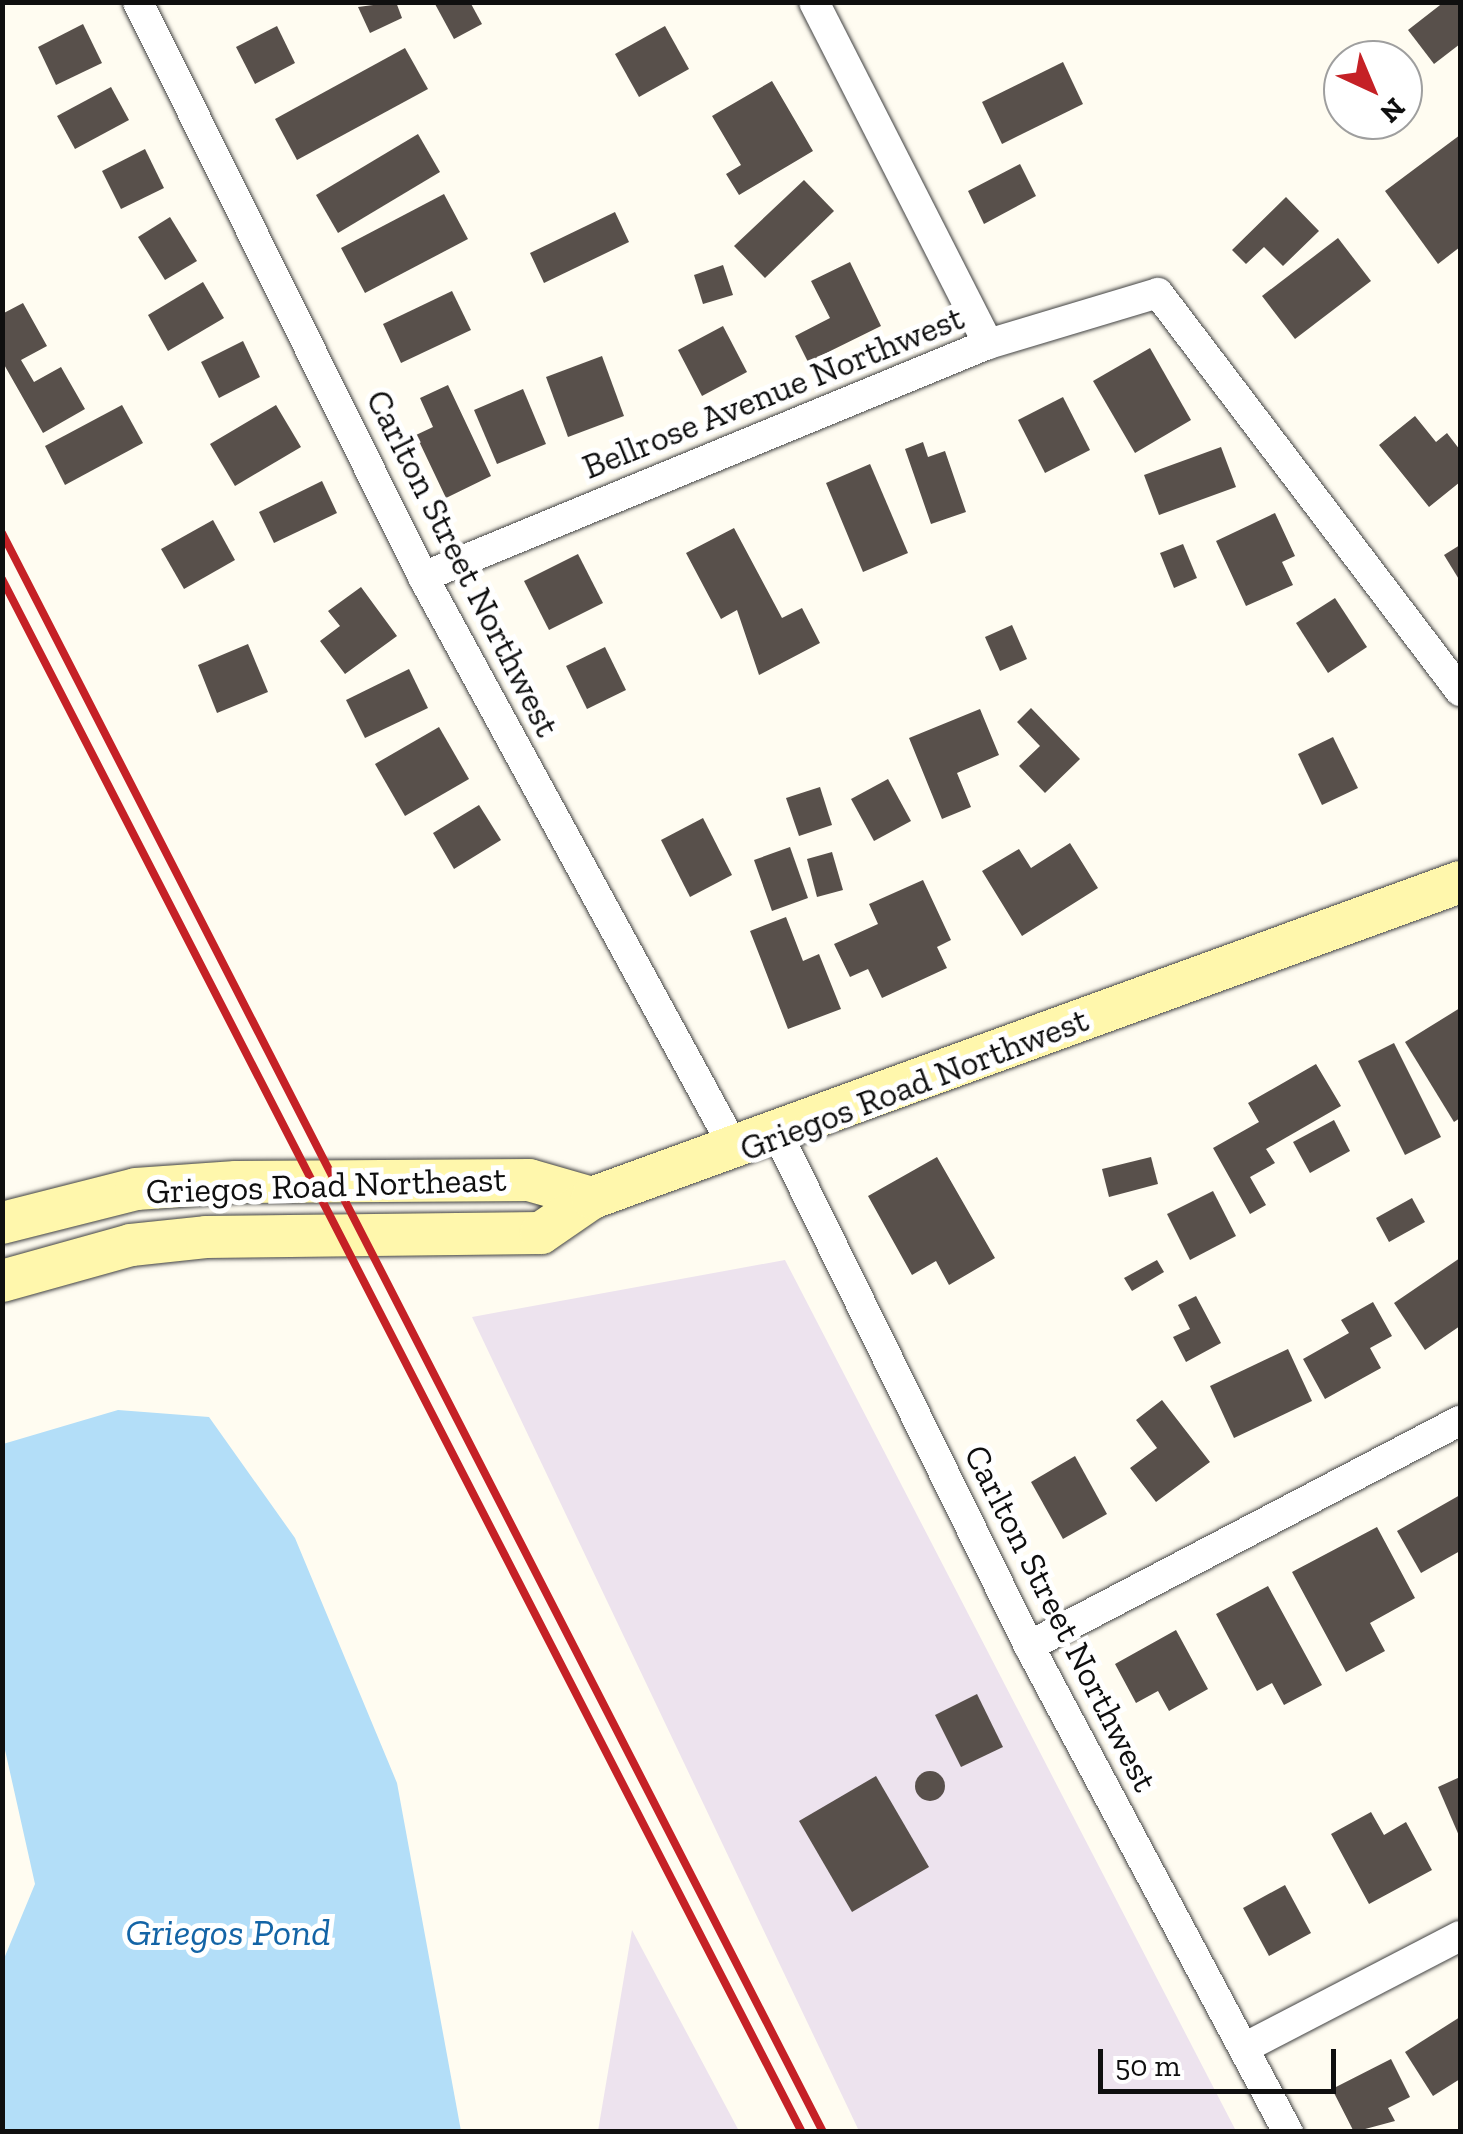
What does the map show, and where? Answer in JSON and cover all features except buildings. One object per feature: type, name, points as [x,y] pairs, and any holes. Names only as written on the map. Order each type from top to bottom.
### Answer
[{"type":"main road","name":"Griegos Road Northwest","points":[[362,1238],[541,1234],[592,1198],[736,1151],[1460,882]]},
{"type":"main road","name":"Griegos Road Northeast","points":[[2,1223],[136,1189],[236,1182],[529,1180],[592,1198]]},
{"type":"main road","name":"Griegos Road Northeast","points":[[2,1281],[131,1244],[362,1238]]},
{"type":"street","name":"Carlton Street Northwest","points":[[138,2],[423,577],[736,1151]]},
{"type":"street","points":[[814,2],[988,344]]},
{"type":"street","name":"Bellrose Avenue Northwest","points":[[423,577],[988,344],[1158,293],[1460,691]]},
{"type":"street","name":"Carlton Street Northwest","points":[[777,1133],[1029,1646],[1246,2046],[1288,2132]]},
{"type":"street","points":[[1029,1646],[1460,1422]]},
{"type":"street","points":[[1246,2046],[1460,1936]]},
{"type":"shaded area","points":[[785,1260],[1236,2131],[859,2131],[472,1317]]},
{"type":"shaded area","points":[[632,1930],[739,2131],[598,2131]]},
{"type":"water","name":"Griegos Pond","points":[[118,1410],[209,1417],[295,1538],[397,1783],[461,2131],[3,2131],[3,1961],[35,1884],[3,1741],[3,1444]]},
{"type":"railway","points":[[2,533],[823,2132]]},
{"type":"railway","points":[[2,579],[802,2132]]}]
